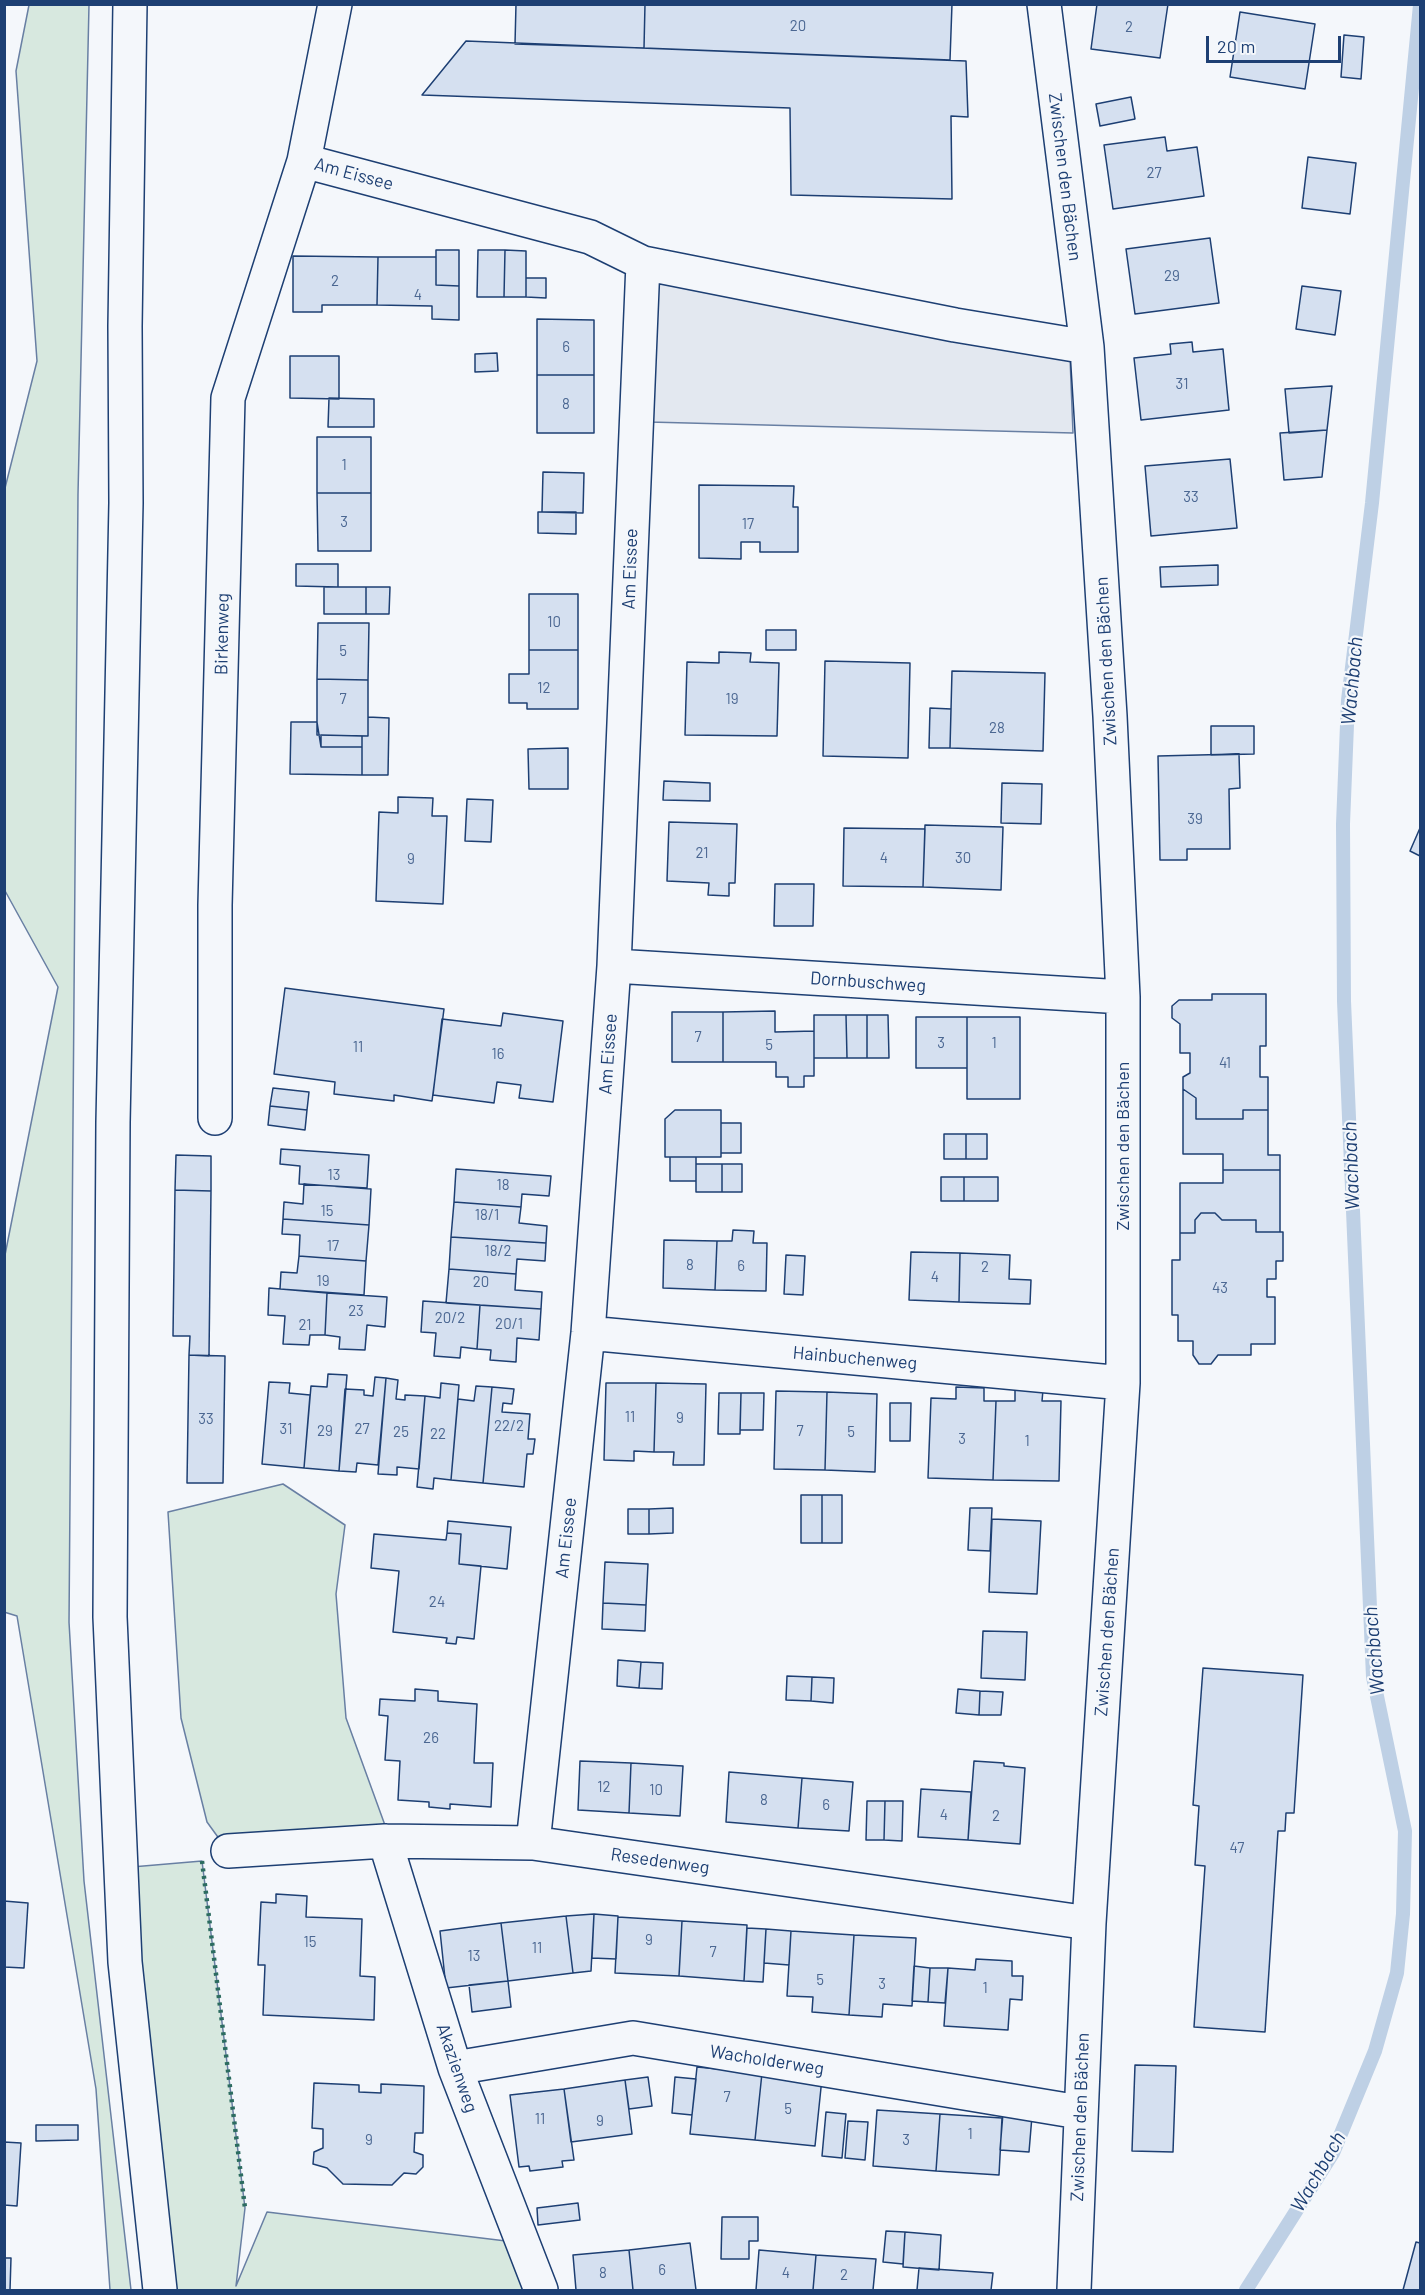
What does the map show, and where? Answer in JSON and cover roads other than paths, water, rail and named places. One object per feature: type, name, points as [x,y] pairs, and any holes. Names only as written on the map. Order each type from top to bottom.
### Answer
[{"type":"street","points":[[130,4],[125,326],[126,515],[113,1146],[110,1617],[125,1962],[160,2290]]},
{"type":"street","name":"Birkenweg","points":[[215,1118],[215,905],[228,398],[304,161],[335,4]]},
{"type":"street","name":"Zwischen den Bächen","points":[[1044,4],[1087,347],[1110,716],[1123,997],[1123,1383],[1089,1923],[1079,2112],[1074,2290]]},
{"type":"street","name":"Am Eissee","points":[[304,161],[590,237],[643,263],[955,325],[1087,347]]},
{"type":"street","name":"Am Eissee","points":[[533,1843],[588,1333],[614,966],[643,263]]},
{"type":"street","name":"Dornbuschweg","points":[[614,966],[1123,997]]},
{"type":"street","name":"Hainbuchenweg","points":[[588,1333],[1123,1383]]},
{"type":"street","name":"Resedenweg","points":[[228,1851],[385,1841],[533,1843],[1089,1923]]},
{"type":"street","name":"Akazienweg","points":[[385,1841],[455,2068],[541,2290]]},
{"type":"street","name":"Wacholderweg","points":[[455,2068],[633,2038],[1079,2112]]},
{"type":"waterway","name":"Wachbach","points":[[1246,2290],[1333,2153],[1375,2051],[1397,1973],[1403,1914],[1405,1831],[1373,1677],[1344,1001],[1343,824],[1348,700],[1372,503],[1420,5]]}]
